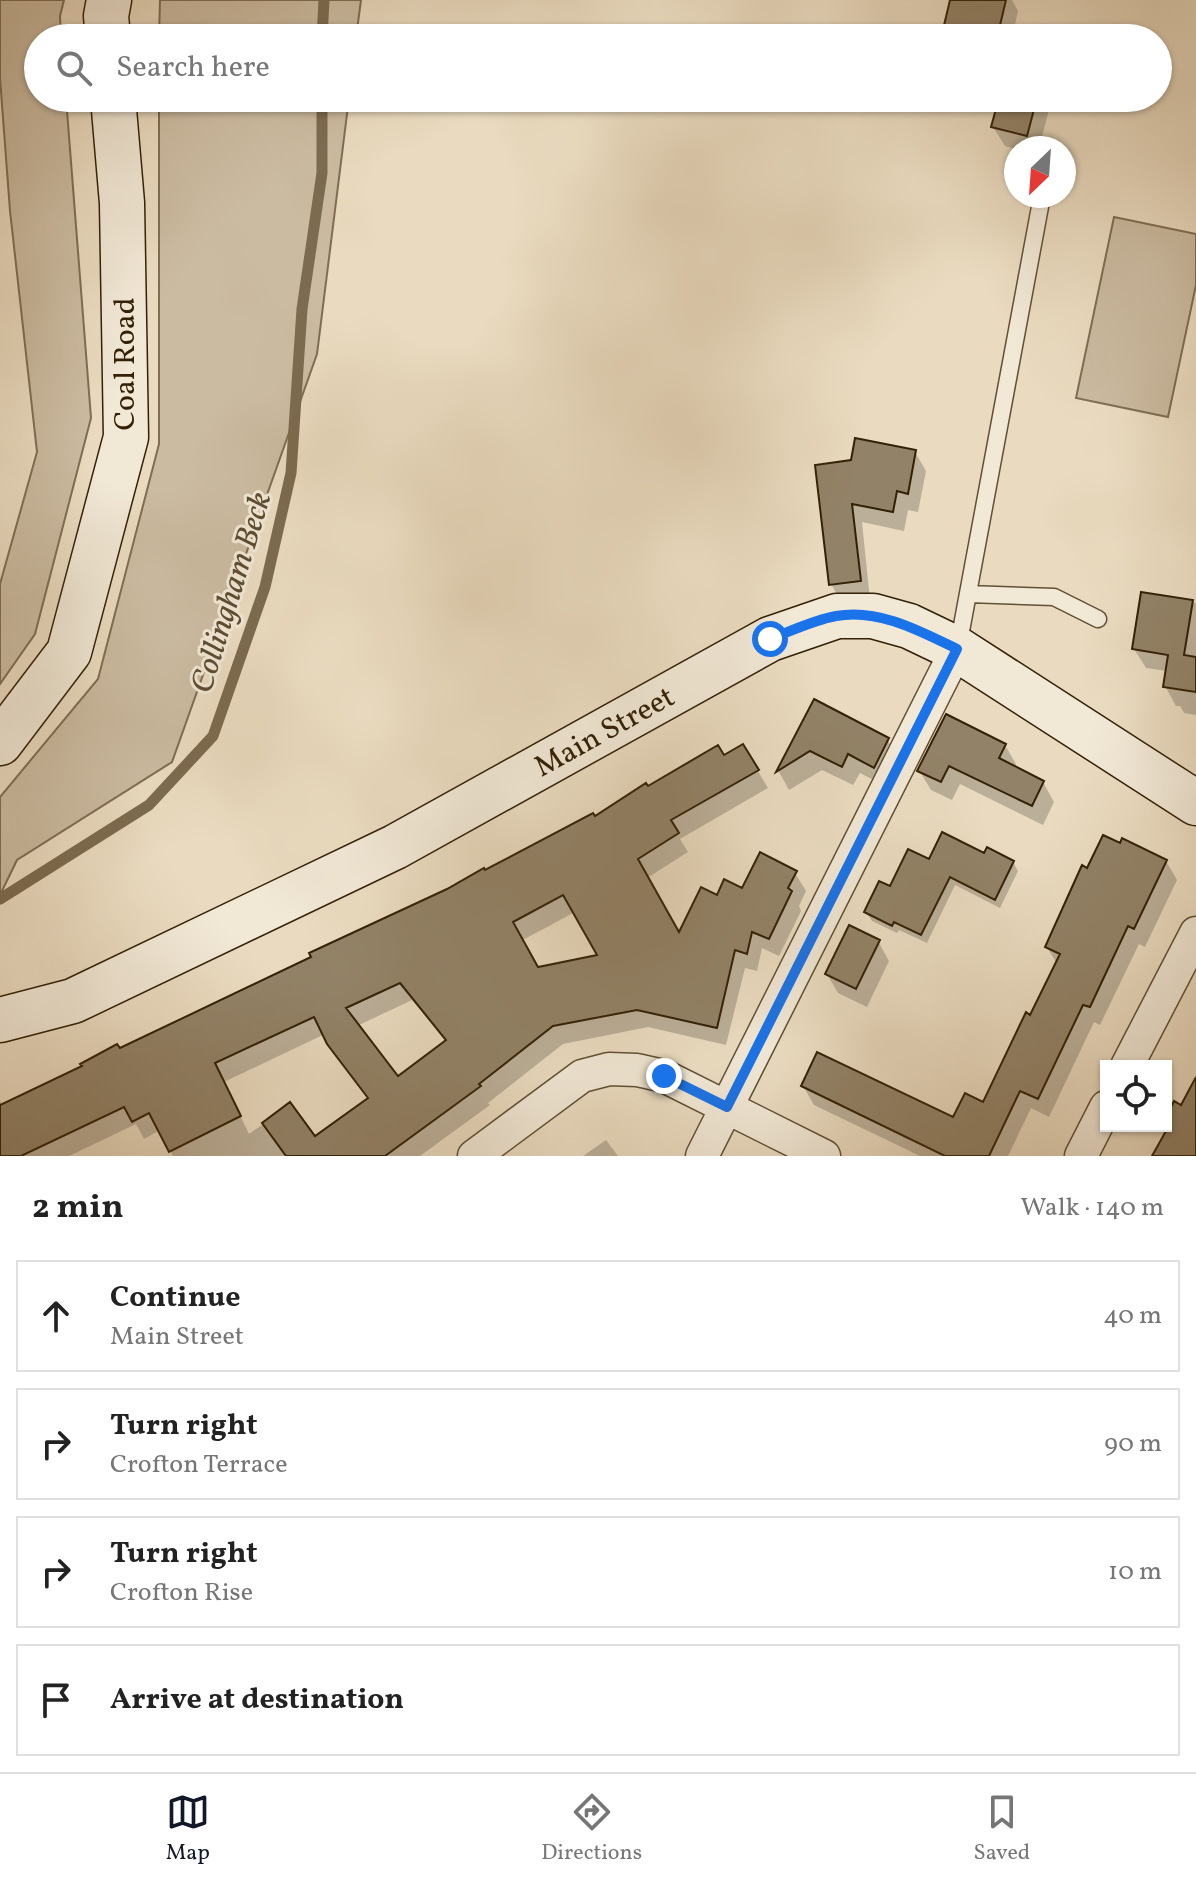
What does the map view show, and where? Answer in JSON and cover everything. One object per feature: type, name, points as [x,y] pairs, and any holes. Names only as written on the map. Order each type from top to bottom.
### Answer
[{"type":"street","points":[[107,24],[109,0]]},
{"type":"street","name":"Coal Road","points":[[0,743],[69,652],[126,437],[122,203],[114,112]]},
{"type":"street","name":"Main Street","points":[[0,1020],[73,1001],[395,847],[770,639],[837,616],[873,616],[909,626],[957,649],[1196,803]]},
{"type":"street","points":[[702,1156],[957,649]]},
{"type":"street","points":[[1130,1060],[1196,933]]},
{"type":"street","points":[[474,1156],[582,1076],[609,1069],[637,1070],[664,1076],[824,1156]]},
{"type":"street","points":[[1081,1156],[1100,1119]]},
{"type":"lane","points":[[957,649],[1040,208]]},
{"type":"lane","points":[[968,594],[1054,597],[1098,619]]},
{"type":"shaded area","points":[[0,0],[64,0],[60,24],[24,24],[24,112],[67,112],[91,418],[35,634],[0,684],[0,584],[37,452],[10,211],[0,78]]},
{"type":"shaded area","points":[[160,0],[361,0],[358,24],[159,24]]},
{"type":"shaded area","points":[[159,112],[347,112],[317,354],[172,762],[17,860],[0,895],[0,797],[98,679],[159,444]]},
{"type":"shaded area","points":[[1114,217],[1196,234],[1196,285],[1168,417],[1076,398]]},
{"type":"building","points":[[950,0],[1006,0],[1000,24],[944,24]]},
{"type":"building","points":[[995,112],[1033,112],[1027,136],[991,127]]},
{"type":"building","points":[[855,438],[916,450],[908,494],[897,491],[893,512],[852,504],[861,581],[829,585],[815,465],[851,460]]},
{"type":"building","points":[[1141,592],[1193,600],[1184,655],[1196,657],[1196,692],[1163,687],[1168,655],[1132,649]]},
{"type":"building","points":[[814,699],[889,738],[874,768],[848,754],[842,767],[810,751],[776,772]]},
{"type":"building","points":[[946,714],[1006,744],[999,758],[1044,781],[1032,806],[949,766],[941,782],[917,771]]},
{"type":"building","points":[[743,744],[759,770],[671,820],[679,833],[638,859],[679,932],[701,887],[717,895],[724,879],[742,888],[760,852],[797,871],[788,888],[792,891],[769,939],[752,932],[747,954],[735,950],[717,1028],[637,1010],[553,1026],[479,1084],[481,1086],[385,1156],[286,1156],[262,1123],[290,1102],[315,1136],[368,1098],[327,1044],[314,1017],[215,1063],[241,1116],[169,1152],[149,1113],[132,1122],[124,1107],[21,1156],[0,1156],[0,1105],[82,1066],[80,1064],[117,1044],[120,1048],[311,957],[309,953],[447,889],[593,813],[595,816],[646,783],[648,786],[718,745],[724,755]],"holes":[[[563,895],[597,955],[538,967],[513,922]],[[400,983],[446,1040],[398,1076],[346,1008]]]},
{"type":"building","points":[[942,832],[984,853],[987,847],[1014,861],[995,900],[950,877],[921,935],[894,922],[892,926],[864,912],[879,881],[890,886],[908,849],[929,859]]},
{"type":"building","points":[[1103,835],[1120,843],[1122,838],[1167,860],[1134,929],[1128,926],[1090,1007],[1083,1005],[1038,1099],[1020,1091],[989,1156],[945,1156],[801,1086],[817,1052],[953,1117],[965,1093],[983,1102],[1026,1012],[1030,1015],[1060,954],[1045,947],[1082,865],[1087,868]]},
{"type":"building","points":[[849,925],[880,940],[856,989],[825,974]]},
{"type":"building","points":[[1196,1077],[1196,1156],[1152,1156],[1165,1132],[1172,1132],[1174,1101],[1181,1105]]},
{"type":"waterway","name":"Collingham Beck","points":[[323,24],[324,0]]},
{"type":"waterway","name":"Collingham Beck","points":[[0,899],[149,805],[213,736],[265,587],[291,473],[302,309],[322,173],[322,112]]},
{"type":"route","points":[[664,1076],[727,1107],[957,649],[909,626],[873,616],[837,616],[770,639]]}]
